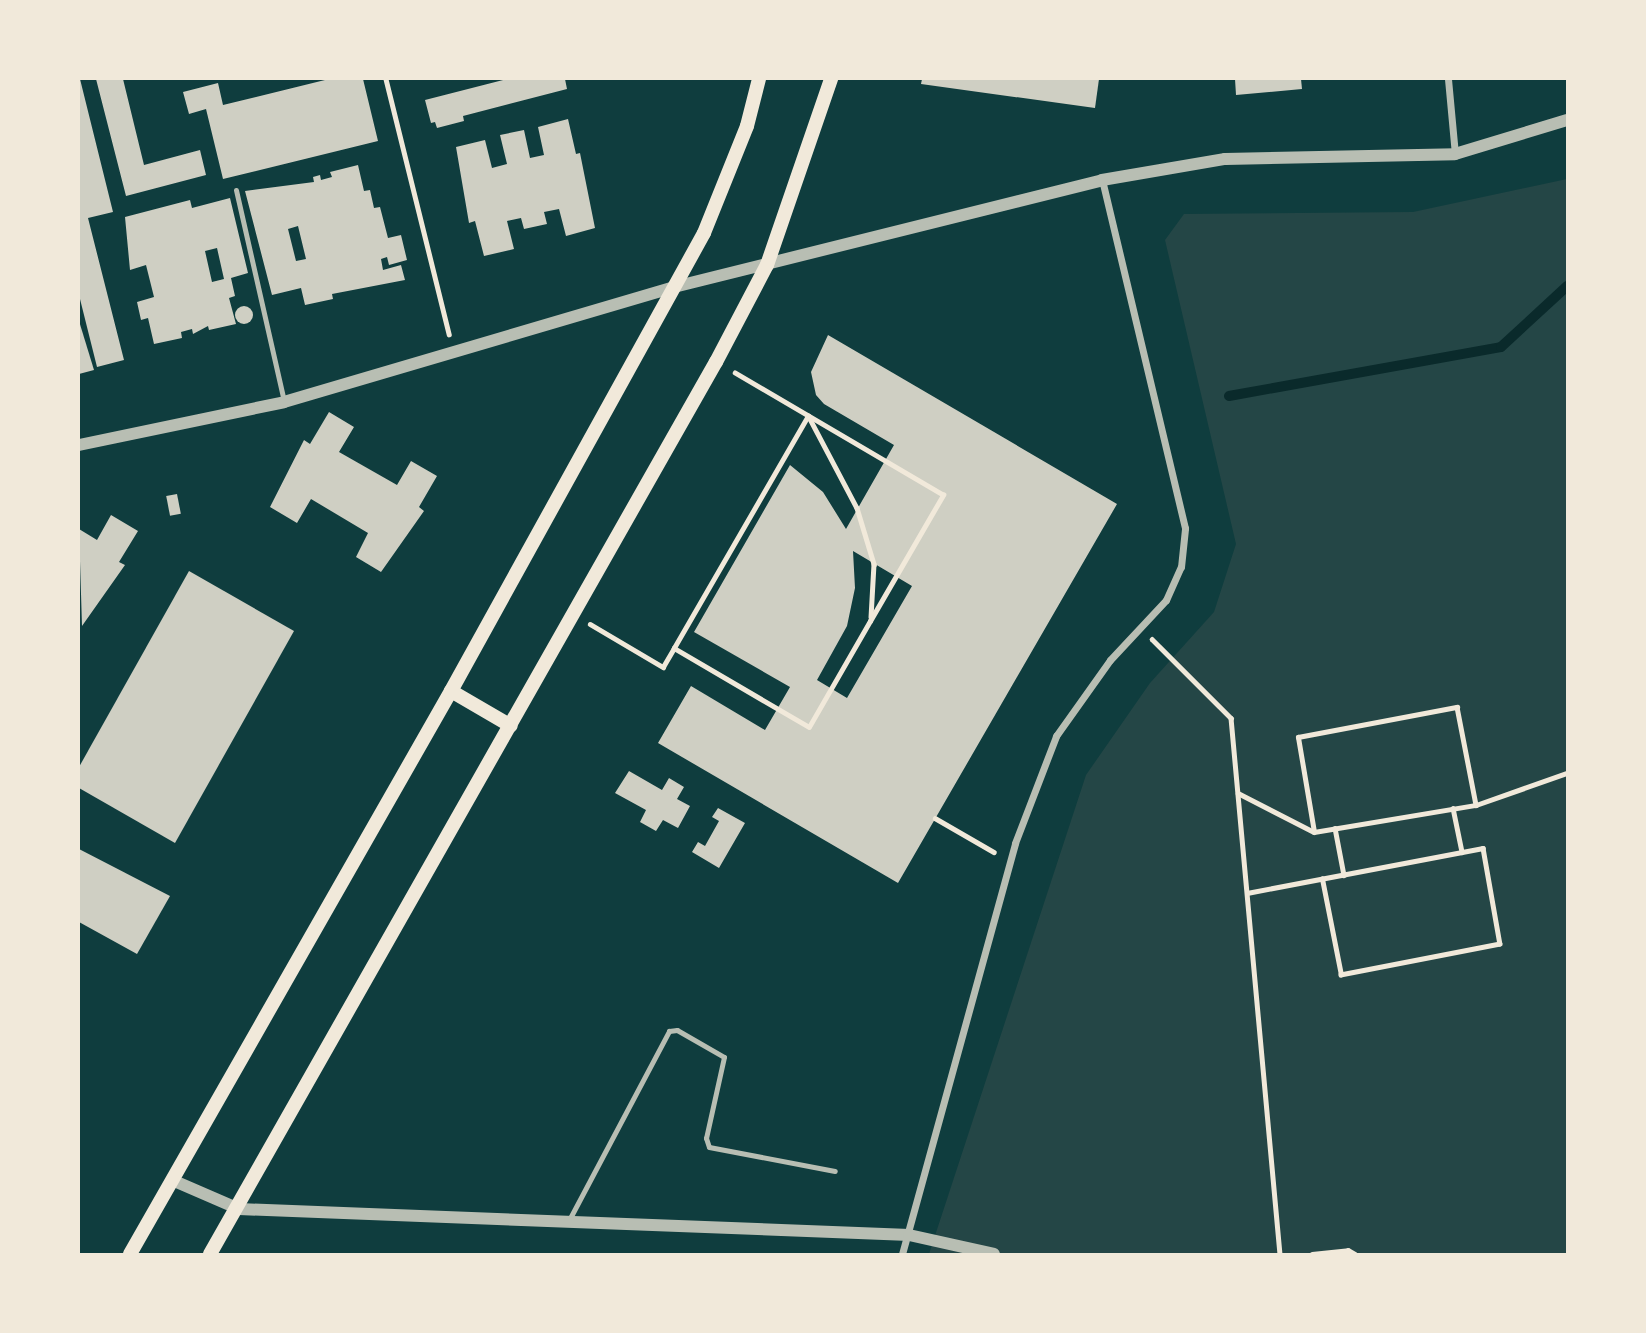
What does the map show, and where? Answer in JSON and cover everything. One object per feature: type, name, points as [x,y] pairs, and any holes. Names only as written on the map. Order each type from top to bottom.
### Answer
[{"type":"main road","points":[[130,1254],[452,691],[704,233],[747,127],[759,79]]},
{"type":"main road","points":[[210,1254],[239,1209],[716,362],[767,265],[831,79]]},
{"type":"main road","points":[[452,691],[511,726]]},
{"type":"street","points":[[1448,79],[1455,154]]},
{"type":"street","points":[[79,445],[284,402],[674,287],[1102,180],[1225,159],[1455,154],[1567,120]]},
{"type":"street","points":[[902,1254],[1010,861],[1056,736],[1110,660],[1166,600],[1181,568],[1185,528],[1102,180]]},
{"type":"street","points":[[172,1180],[239,1209],[909,1235],[993,1254]]},
{"type":"lane","points":[[236,190],[284,402]]},
{"type":"lane","points":[[569,1220],[669,1031],[677,1030],[724,1057],[706,1138],[709,1147],[835,1171]]},
{"type":"path","points":[[386,79],[453,351]]},
{"type":"path","points":[[674,648],[809,727],[943,495],[716,362]]},
{"type":"path","points":[[808,416],[858,508],[871,553],[870,621]]},
{"type":"path","points":[[574,615],[663,667],[808,416]]},
{"type":"path","points":[[1166,653],[1231,718],[1280,1254]]},
{"type":"path","points":[[1314,831],[1298,737],[1457,707],[1476,805]]},
{"type":"path","points":[[1238,793],[1314,831],[1476,805],[1567,774]]},
{"type":"path","points":[[1453,808],[1462,852]]},
{"type":"path","points":[[936,818],[1010,861]]},
{"type":"path","points":[[1335,828],[1344,875]]},
{"type":"path","points":[[1247,893],[1483,848],[1500,944],[1340,975],[1322,879]]},
{"type":"path","points":[[1312,1254],[1348,1250],[1355,1254]]},
{"type":"shaded area","points":[[1567,179],[1567,1254],[929,1254],[1086,775],[1150,683],[1214,612],[1236,544],[1165,240],[1184,214],[1413,212]]},
{"type":"building","points":[[80,79],[113,212],[88,218],[124,360],[97,367],[79,295]]},
{"type":"building","points":[[96,79],[123,79],[144,165],[200,150],[206,175],[126,196]]},
{"type":"building","points":[[329,79],[363,79],[378,141],[223,179],[206,109],[189,114],[183,92],[218,83],[223,105]]},
{"type":"building","points":[[507,79],[565,79],[567,89],[463,116],[464,121],[437,128],[435,122],[431,123],[425,100]]},
{"type":"building","points":[[922,79],[1099,79],[1095,108],[921,84]]},
{"type":"building","points":[[1235,79],[1301,79],[1302,89],[1236,95]]},
{"type":"building","points":[[568,119],[576,154],[580,153],[595,228],[566,236],[559,209],[544,212],[547,224],[524,229],[521,218],[507,221],[514,249],[484,256],[475,221],[469,223],[456,147],[485,140],[492,168],[507,164],[500,135],[524,130],[530,158],[544,155],[538,127]]},
{"type":"building","points":[[358,165],[364,191],[370,190],[374,208],[380,207],[388,238],[401,235],[407,260],[389,265],[387,257],[381,259],[383,270],[401,265],[405,280],[332,294],[333,299],[305,305],[301,288],[272,295],[245,191],[314,182],[313,177],[320,175],[321,180],[332,177],[330,172]],"holes":[[[298,226],[306,259],[296,261],[288,229]]]},
{"type":"building","points":[[230,198],[248,273],[231,278],[235,296],[229,298],[236,324],[209,330],[208,326],[193,334],[192,329],[181,332],[182,338],[154,344],[148,318],[141,320],[137,302],[154,297],[146,265],[130,270],[125,217],[190,200],[192,208]],"holes":[[[217,248],[224,279],[212,282],[205,251]]]},
{"type":"building","points":[[244,306],[250,309],[253,315],[250,321],[244,324],[238,321],[235,315],[238,309]]},
{"type":"building","points":[[79,321],[94,370],[79,374]]},
{"type":"building","points":[[828,335],[1117,504],[898,883],[658,743],[691,686],[765,730],[790,687],[694,632],[790,465],[823,492],[846,529],[894,445],[824,404],[816,395],[811,372]],"holes":[[[853,551],[912,586],[847,698],[817,680],[847,626],[855,588]]]},
{"type":"building","points":[[329,412],[354,427],[339,452],[397,485],[411,461],[437,476],[419,507],[424,511],[381,572],[356,557],[368,533],[311,499],[297,523],[270,507],[304,440],[310,444]]},
{"type":"building","points":[[177,494],[181,514],[170,516],[166,496]]},
{"type":"building","points":[[111,515],[138,531],[119,562],[125,565],[82,626],[79,529],[97,540]]},
{"type":"building","points":[[189,571],[294,631],[175,843],[79,788],[79,767]]},
{"type":"building","points":[[629,771],[662,790],[669,778],[684,787],[677,799],[690,806],[678,828],[663,820],[656,831],[640,822],[646,810],[615,793]]},
{"type":"building","points":[[718,808],[745,823],[719,868],[692,852],[698,842],[705,846],[719,821],[712,817]]},
{"type":"building","points":[[79,849],[170,896],[137,954],[79,922]]},
{"type":"waterway","points":[[1229,396],[1501,347],[1567,286]]}]
